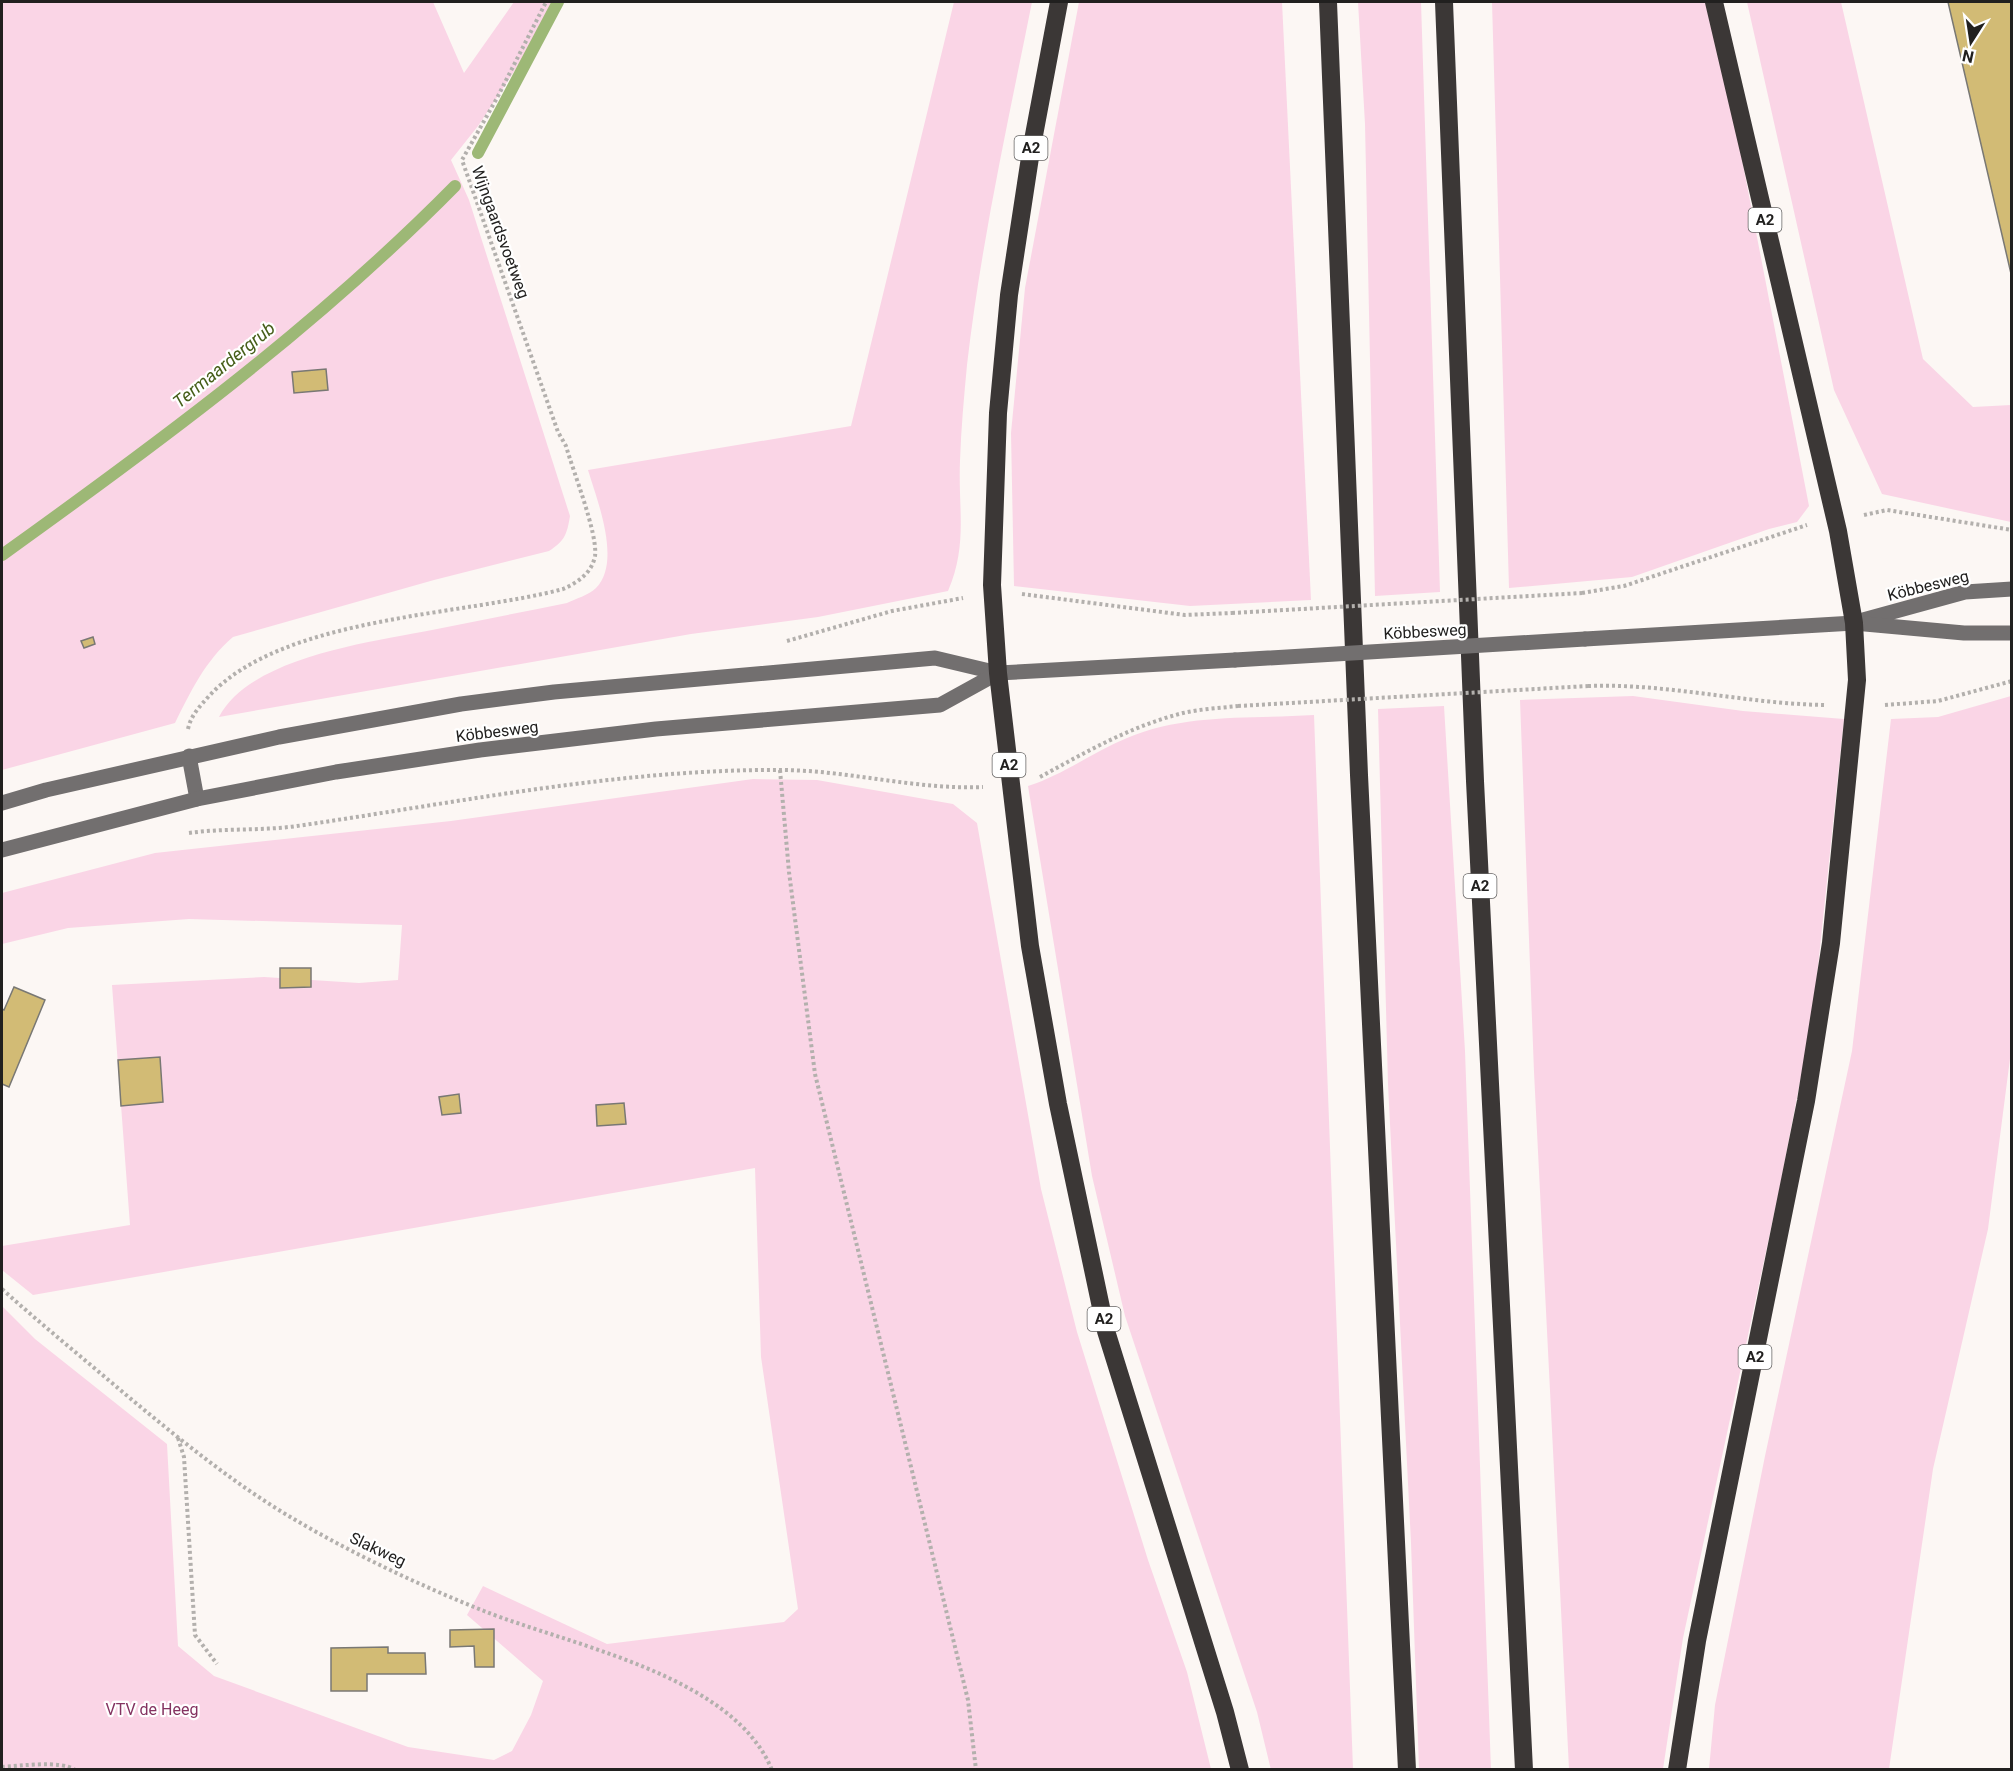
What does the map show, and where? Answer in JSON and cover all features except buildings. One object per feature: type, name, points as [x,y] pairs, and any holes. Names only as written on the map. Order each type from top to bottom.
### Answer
[{"type":"highway","name":"A2","points":[[1059,2],[1030,151],[1009,295],[998,413],[992,585],[998,673],[1030,946],[1058,1104],[1107,1331],[1225,1712],[1240,1770]]},
{"type":"highway","points":[[1328,2],[1359,775],[1407,1770]]},
{"type":"highway","name":"A2","points":[[1444,2],[1476,805],[1524,1770]]},
{"type":"highway","name":"A2","points":[[1677,1770],[1696,1641],[1806,1101],[1831,943],[1857,680],[1854,622],[1835,521],[1714,2]]},
{"type":"main road","name":"Köbbesweg","points":[[1854,622],[1965,592],[2012,589]]},
{"type":"main road","name":"Köbbesweg","points":[[2,803],[189,756],[438,708],[565,691],[935,658],[998,673],[1854,622],[1964,633],[2012,633]]},
{"type":"main road","name":"Köbbesweg","points":[[2,850],[197,799],[336,772],[492,749],[656,729],[940,705],[998,673]]},
{"type":"main road","points":[[189,756],[197,799]]},
{"type":"path","name":"Wijngaardsvoetweg","points":[[188,729],[197,710],[221,685],[241,670],[288,648],[334,633],[392,619],[544,595],[577,583],[592,566],[595,546],[566,446],[558,432],[462,160],[546,2]]},
{"type":"path","points":[[1232,613],[1582,593],[1624,586],[1802,526],[1887,510],[2012,530]]},
{"type":"path","points":[[1238,705],[1588,686],[1636,686],[1798,704],[1926,704],[2012,681]]},
{"type":"path","points":[[184,833],[293,826],[588,783],[690,773],[780,770],[789,872],[815,1074],[968,1700],[976,1770]]},
{"type":"path","name":"Slakweg","points":[[2,1289],[178,1437],[291,1518],[353,1552],[483,1610],[639,1666],[698,1692],[751,1733],[765,1754],[772,1770]]},
{"type":"path","points":[[178,1437],[184,1457],[195,1635],[217,1664]]},
{"type":"path","points":[[2,1767],[71,1766],[75,1770]]},
{"type":"green space","points":[[2,2],[433,2],[464,73],[514,2],[560,2],[478,126],[451,160],[469,200],[570,516],[566,532],[559,544],[549,551],[434,580],[233,637],[207,666],[175,723],[2,770]]},
{"type":"green space","points":[[954,2],[1032,2],[996,183],[973,319],[961,437],[960,542],[958,558],[948,591],[818,617],[691,634],[219,717],[235,697],[257,680],[284,666],[314,656],[377,640],[567,603],[586,595],[596,588],[603,577],[607,563],[605,530],[588,470],[851,426]]},
{"type":"green space","points":[[1079,2],[1282,2],[1311,600],[1190,606],[1014,586],[1011,433],[1025,288]]},
{"type":"green space","points":[[1358,2],[1421,2],[1440,592],[1375,596],[1365,124]]},
{"type":"green space","points":[[1492,2],[1707,2],[1727,82],[1809,506],[1797,522],[1769,529],[1632,577],[1509,588]]},
{"type":"green space","points":[[1747,2],[1841,2],[1923,359],[1973,407],[2011,405],[2011,522],[1882,494],[1834,390]]},
{"type":"green space","points":[[1633,696],[1743,711],[1844,719],[1813,1014],[1779,1191],[1683,1638],[1663,1769],[1569,1769],[1534,1072],[1520,700]]},
{"type":"green space","points":[[2011,696],[2011,1051],[1988,1229],[1933,1469],[1889,1769],[1709,1769],[1715,1705],[1765,1456],[1852,1051],[1891,719],[1938,717]]},
{"type":"green space","points":[[1444,706],[1465,1051],[1491,1770],[1419,1769],[1411,1543],[1388,1084],[1378,709]]},
{"type":"green space","points":[[1314,715],[1353,1769],[1271,1770],[1257,1712],[1125,1316],[1092,1176],[1028,786],[1053,776],[1127,738],[1172,724],[1219,719]]},
{"type":"green space","name":"VTV de Heeg","points":[[753,779],[817,780],[953,804],[977,823],[1041,1189],[1077,1332],[1148,1560],[1187,1672],[1211,1769],[2,1769],[2,1306],[35,1339],[167,1444],[178,1646],[214,1676],[408,1747],[494,1760],[512,1751],[531,1715],[543,1681],[467,1615],[483,1586],[607,1644],[784,1622],[798,1609],[761,1357],[755,1168],[33,1295],[2,1270],[2,1246],[130,1225],[112,985],[264,977],[359,983],[398,980],[402,925],[189,919],[68,928],[2,944],[2,893],[155,853],[451,821]]},
{"type":"waterway","name":"Termaardergrub","points":[[478,153],[558,2]]},
{"type":"waterway","name":"Termaardergrub","points":[[2,555],[179,425],[293,334],[348,287],[455,186]]}]
